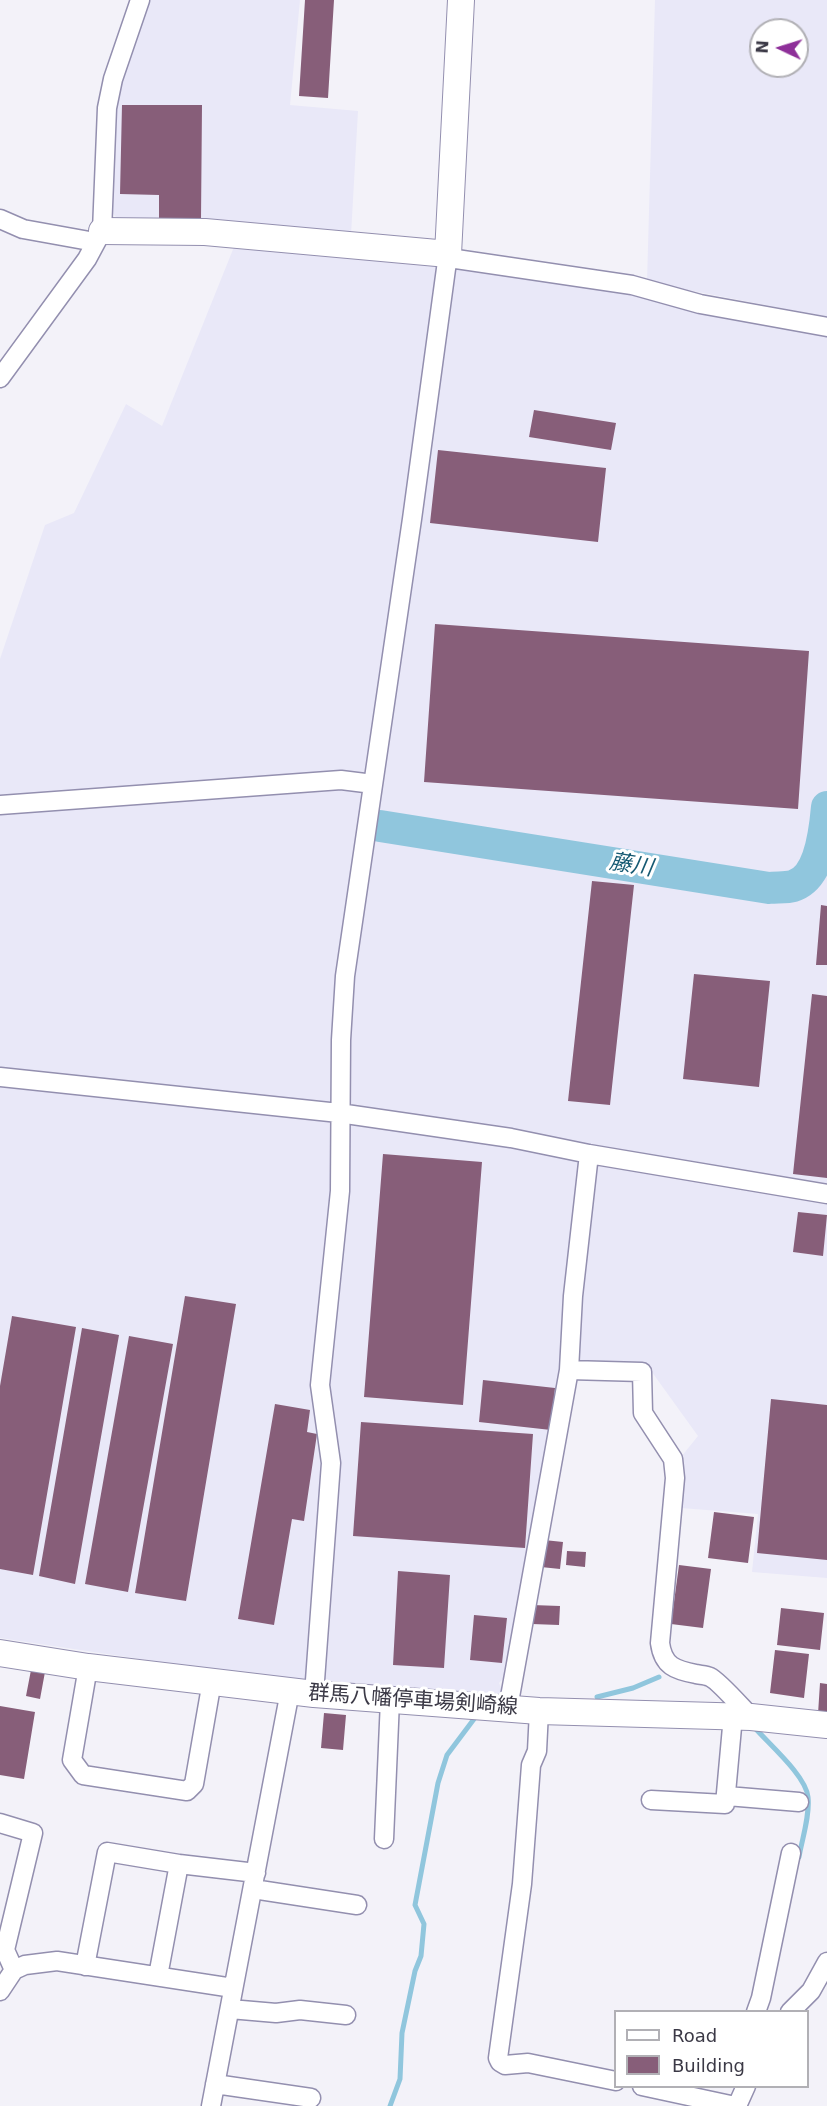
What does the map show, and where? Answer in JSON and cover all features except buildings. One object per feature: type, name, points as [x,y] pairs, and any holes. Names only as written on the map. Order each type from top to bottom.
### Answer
[{"type":"main road","points":[[99,237],[205,232],[448,254],[460,0]]},
{"type":"main road","name":"群馬八幡停車場剣崎線","points":[[0,1653],[88,1667],[302,1693],[539,1711],[742,1717],[827,1725]]},
{"type":"street","points":[[0,378],[87,259],[99,237],[107,108],[113,79],[140,0]]},
{"type":"street","points":[[0,219],[23,229],[99,237]]},
{"type":"street","points":[[211,2106],[254,1881],[302,1693],[331,1463],[320,1384],[340,1191],[339,1113],[345,976],[448,254],[456,259],[632,285],[700,304],[827,327]]},
{"type":"street","points":[[0,805],[342,780],[373,784]]},
{"type":"street","points":[[0,1077],[339,1113],[511,1138],[589,1154],[827,1194]]},
{"type":"street","points":[[508,1708],[569,1370],[573,1296],[589,1154]]},
{"type":"street","points":[[569,1370],[642,1372],[643,1413],[673,1459],[675,1478],[661,1653],[670,1666],[710,1677],[742,1717],[725,1804],[651,1800]]},
{"type":"street","points":[[88,1667],[72,1760],[84,1775],[187,1791],[194,1784],[212,1681]]},
{"type":"street","points":[[384,1839],[390,1700]]},
{"type":"street","points":[[539,1711],[537,1751],[531,1765],[522,1884],[498,2058],[505,2065],[528,2062],[614,2081]]},
{"type":"street","points":[[727,1796],[799,1802]]},
{"type":"street","points":[[0,1823],[33,1833],[5,1950],[14,1970]]},
{"type":"street","points":[[85,1966],[107,1852],[179,1864],[357,1905]]},
{"type":"street","points":[[756,2010],[791,1853]]},
{"type":"street","points":[[158,1976],[179,1864]]},
{"type":"street","points":[[0,1990],[14,1970],[25,1965],[57,1961],[233,1988]]},
{"type":"street","points":[[792,2010],[811,1991],[827,1962]]},
{"type":"street","points":[[230,2009],[276,2013],[300,2010],[346,2015]]},
{"type":"street","points":[[215,2084],[311,2098]]},
{"type":"street","points":[[651,2088],[736,2106],[745,2088]]},
{"type":"shaded area","points":[[147,0],[300,0],[290,105],[358,111],[351,235],[120,221],[112,213],[115,104]]},
{"type":"shaded area","points":[[655,0],[827,0],[827,317],[647,282]]},
{"type":"shaded area","points":[[236,242],[354,254],[630,289],[827,335],[827,1578],[752,1572],[758,1514],[681,1508],[684,1481],[677,1462],[698,1436],[649,1368],[575,1364],[511,1670],[499,1683],[503,1692],[501,1694],[331,1684],[214,1670],[0,1638],[0,659],[45,525],[74,513],[126,404],[162,426]]},
{"type":"waterway","name":"藤川","points":[[380,826],[769,888],[793,886],[809,874],[819,852],[827,807]]},
{"type":"waterway","points":[[597,1697],[633,1688],[659,1677]]},
{"type":"waterway","points":[[390,2106],[400,2079],[402,2033],[415,1971],[421,1956],[424,1924],[415,1905],[438,1783],[447,1755],[474,1719]]},
{"type":"waterway","points":[[755,1728],[794,1770],[806,1789],[808,1812],[799,1857]]}]
